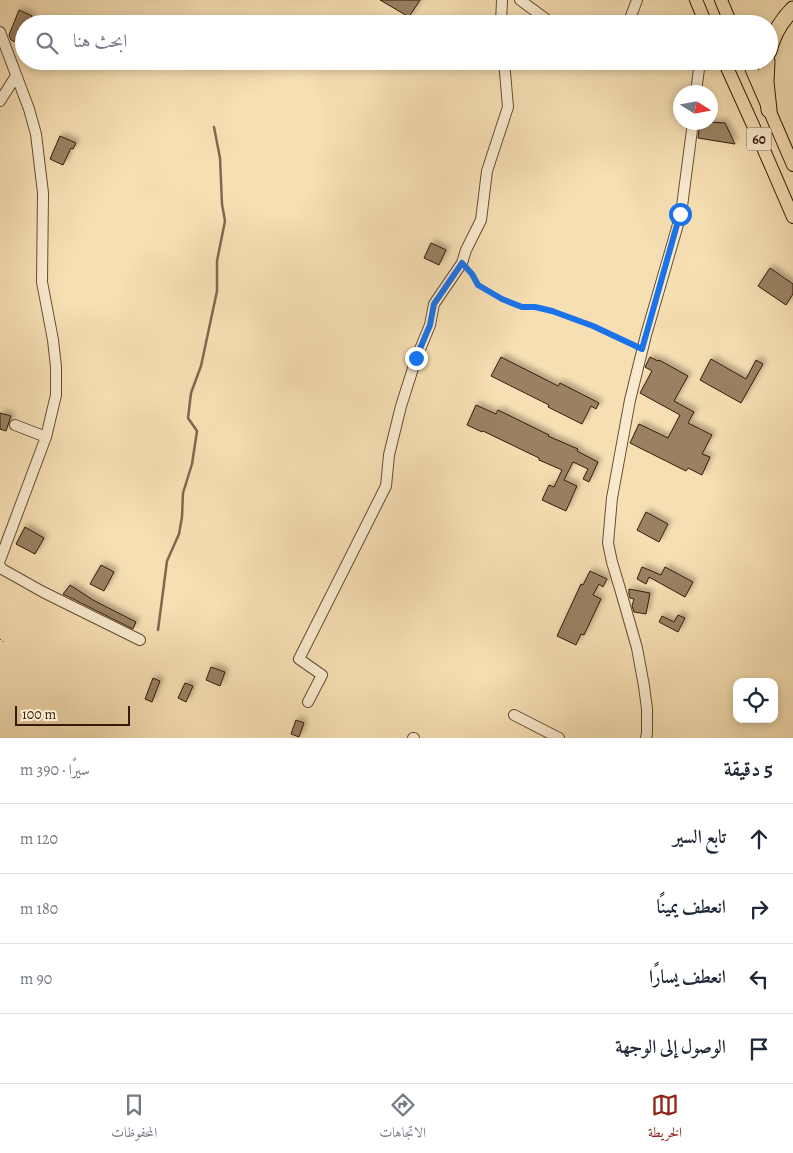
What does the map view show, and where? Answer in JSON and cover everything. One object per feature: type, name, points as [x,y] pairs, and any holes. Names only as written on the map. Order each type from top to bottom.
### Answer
[{"type":"highway","points":[[778,27],[793,9]]},
{"type":"highway","points":[[767,70],[769,110]]},
{"type":"main road","points":[[696,0],[702,15]]},
{"type":"main road","points":[[721,0],[727,15]]},
{"type":"main road","name":"60","points":[[728,70],[793,217]]},
{"type":"main road","name":"60","points":[[752,70],[793,165]]},
{"type":"main road","points":[[750,120],[769,110]]},
{"type":"street","points":[[501,15],[502,0]]},
{"type":"street","points":[[520,0],[541,15]]},
{"type":"street","points":[[631,15],[637,0]]},
{"type":"street","points":[[0,32],[29,109],[36,134],[42,193],[42,282],[56,367],[56,394],[46,437],[0,560]]},
{"type":"street","points":[[308,702],[322,675],[299,659],[386,486],[389,456],[401,406],[416,358],[430,325],[434,304],[462,263],[466,250],[481,220],[487,171],[508,107],[505,70]]},
{"type":"street","points":[[697,85],[699,70]]},
{"type":"street","points":[[0,101],[16,76]]},
{"type":"street","points":[[646,738],[648,709],[637,648],[608,543],[612,498],[630,400],[642,349],[680,214],[692,130]]},
{"type":"street","points":[[16,426],[46,437]]},
{"type":"street","points":[[0,566],[42,592],[140,640]]},
{"type":"street","points":[[514,715],[559,738]]},
{"type":"path","points":[[462,263],[472,274],[478,285],[502,299],[522,307],[535,307],[593,326],[642,349]]},
{"type":"path","points":[[0,639],[4,642]]},
{"type":"building","points":[[380,0],[420,0],[410,15],[406,15]]},
{"type":"building","points":[[19,10],[30,15],[17,15]]},
{"type":"building","points":[[15,20],[15,42],[11,40],[9,35]]},
{"type":"building","points":[[718,123],[725,123],[735,144],[698,138],[699,130],[718,130]]},
{"type":"building","points":[[60,136],[76,143],[73,149],[71,148],[63,165],[50,159]]},
{"type":"building","points":[[431,243],[446,250],[439,265],[424,258]]},
{"type":"building","points":[[770,268],[793,284],[793,294],[786,305],[758,286]]},
{"type":"building","points":[[501,357],[558,386],[560,383],[599,403],[596,409],[591,406],[582,424],[491,376]]},
{"type":"building","points":[[650,357],[688,376],[674,401],[694,412],[688,423],[712,435],[702,454],[710,457],[702,475],[688,468],[686,471],[630,443],[639,424],[668,438],[680,415],[640,393],[652,371],[645,367]]},
{"type":"building","points":[[711,359],[746,379],[756,360],[763,364],[741,403],[700,380]]},
{"type":"building","points":[[476,405],[496,414],[498,410],[578,449],[577,451],[598,462],[589,482],[583,479],[588,469],[573,462],[564,480],[577,486],[566,511],[542,500],[549,485],[554,487],[562,470],[467,425]]},
{"type":"building","points":[[0,413],[11,416],[6,431],[0,429]]},
{"type":"building","points":[[646,512],[668,524],[659,542],[637,530]]},
{"type":"building","points":[[25,527],[44,538],[35,554],[16,544]]},
{"type":"building","points":[[101,565],[114,572],[104,591],[90,584]]},
{"type":"building","points":[[642,567],[661,575],[665,567],[693,582],[685,597],[649,577],[646,584],[637,579]]},
{"type":"building","points":[[590,571],[607,579],[603,587],[599,584],[593,595],[601,599],[584,635],[581,634],[576,645],[557,636],[581,584],[583,585]]},
{"type":"building","points":[[70,585],[93,600],[136,622],[133,629],[63,594]]},
{"type":"building","points":[[629,589],[650,593],[646,614],[634,612],[632,606],[634,599],[630,598]]},
{"type":"building","points":[[678,615],[685,618],[678,632],[659,622],[662,616],[674,622]]},
{"type":"building","points":[[211,667],[225,672],[220,686],[206,680]]},
{"type":"building","points":[[153,678],[160,681],[152,702],[145,699]]},
{"type":"building","points":[[185,683],[193,686],[186,702],[178,698]]},
{"type":"building","points":[[296,720],[304,723],[299,737],[291,734]]},
{"type":"waterway","points":[[158,630],[167,561],[179,534],[183,493],[192,464],[197,431],[188,418],[191,393],[201,366],[217,291],[217,261],[225,221],[222,204],[220,158],[214,127]]},
{"type":"route","points":[[416,358],[430,325],[434,304],[462,263],[472,274],[478,285],[502,299],[522,307],[535,307],[552,311],[593,326],[642,349],[680,214]]}]
